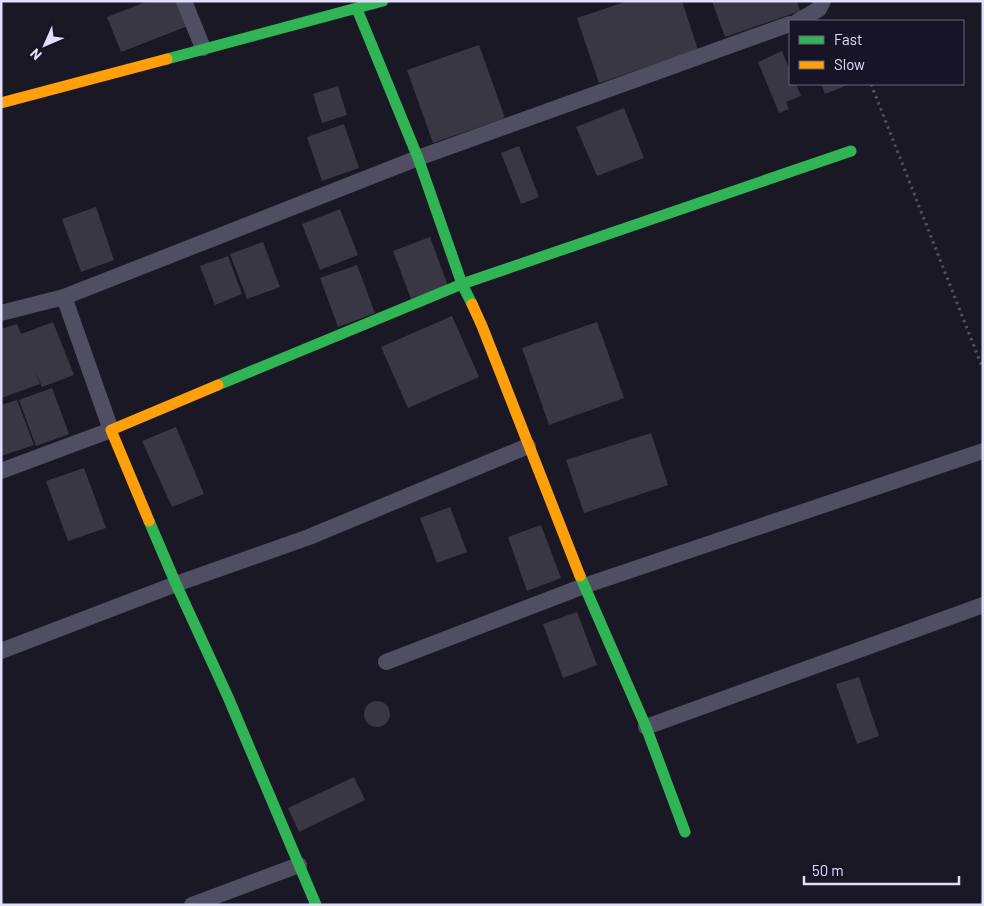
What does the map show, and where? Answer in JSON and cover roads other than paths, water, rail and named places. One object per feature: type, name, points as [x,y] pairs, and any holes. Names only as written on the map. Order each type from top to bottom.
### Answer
[{"type":"street","points":[[184,1],[204,48]]},
{"type":"street","points":[[1,103],[383,1]]},
{"type":"street","points":[[800,20],[819,9],[823,1]]},
{"type":"street","points":[[357,9],[418,158],[462,284],[482,326],[584,586],[646,727],[685,832]]},
{"type":"street","points":[[1,313],[64,297],[418,158],[789,24]]},
{"type":"street","points":[[1,472],[110,430],[462,284],[851,151]]},
{"type":"street","points":[[64,297],[110,430],[316,905]]},
{"type":"street","points":[[1,651],[176,584],[309,537],[528,446]]},
{"type":"street","points":[[386,662],[584,586],[983,451]]},
{"type":"street","points":[[646,727],[983,605]]},
{"type":"street","points":[[192,905],[299,865]]}]
